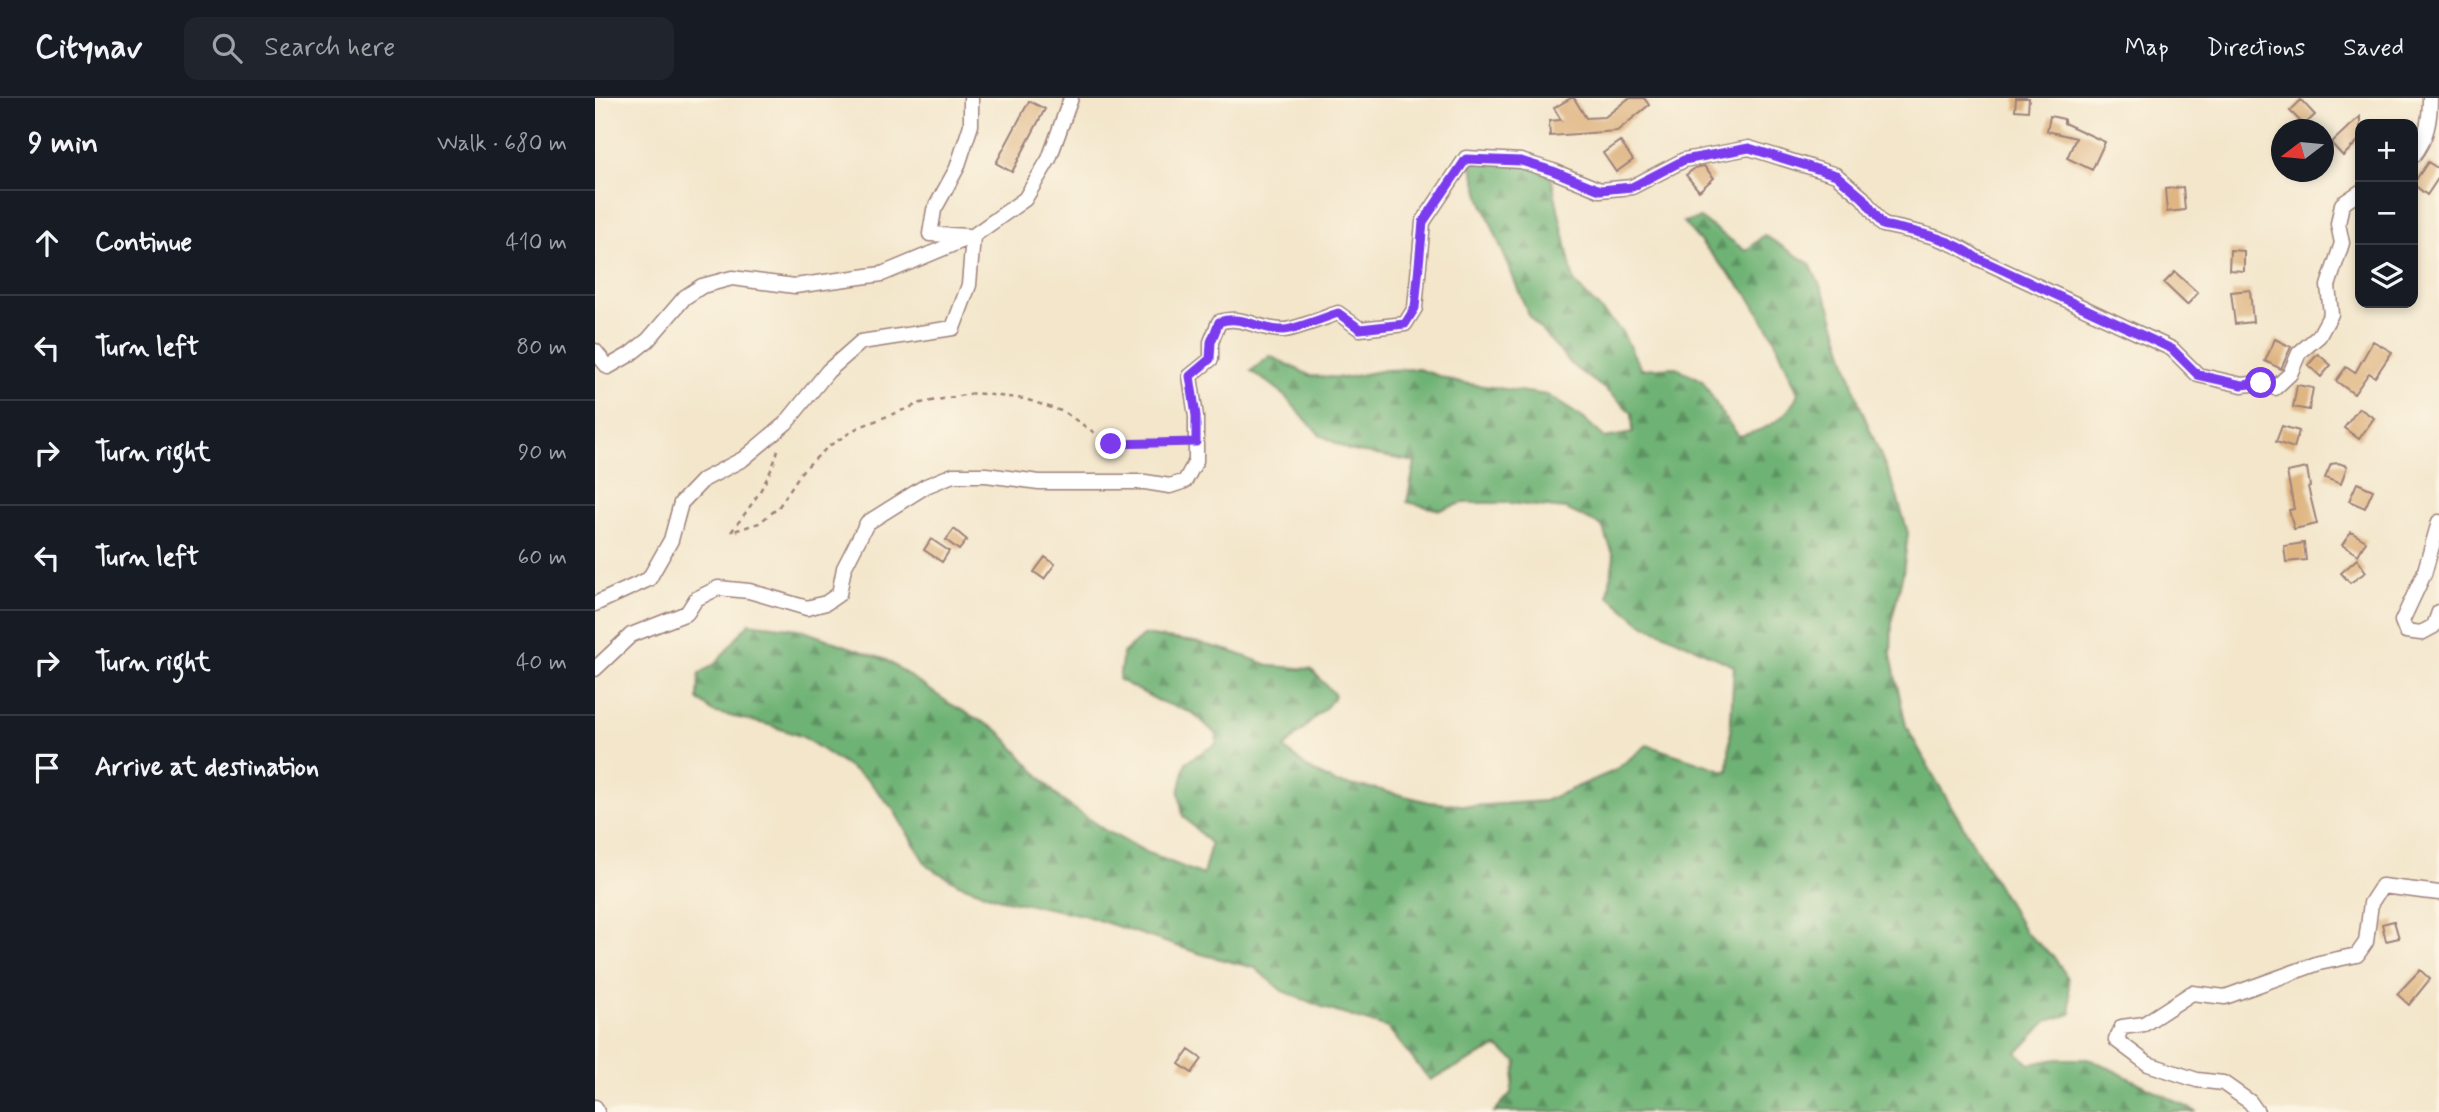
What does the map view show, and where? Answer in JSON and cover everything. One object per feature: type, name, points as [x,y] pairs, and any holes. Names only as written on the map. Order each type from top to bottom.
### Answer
[{"type":"street","points":[[971,98],[971,125],[957,169],[934,210],[930,234],[973,236]]},
{"type":"street","points":[[595,351],[608,367],[629,355],[648,340],[685,297],[702,286],[732,278],[795,286],[882,274],[973,236],[1025,199],[1049,159],[1072,98]]},
{"type":"street","points":[[2418,149],[2430,115],[2430,98]]},
{"type":"street","points":[[595,669],[631,635],[687,613],[696,598],[718,588],[749,591],[807,608],[826,603],[839,594],[844,568],[867,523],[926,486],[953,475],[986,475],[1039,482],[1146,482],[1170,486],[1185,481],[1196,461],[1196,416],[1190,376],[1210,359],[1211,342],[1219,322],[1233,318],[1269,329],[1288,331],[1338,313],[1360,329],[1405,324],[1415,308],[1423,222],[1466,159],[1521,161],[1600,190],[1632,187],[1684,160],[1749,148],[1836,175],[1863,198],[1883,225],[1928,234],[1961,245],[1977,258],[2172,349],[2198,375],[2242,385],[2261,383],[2275,388],[2290,374],[2299,353],[2319,336],[2331,313],[2328,286],[2342,243],[2338,224],[2342,204],[2355,195]]},
{"type":"street","points":[[595,604],[649,579],[671,540],[681,503],[703,480],[743,459],[786,423],[828,371],[861,342],[953,328],[969,285],[973,236]]},
{"type":"street","points":[[2439,522],[2424,574],[2402,621],[2406,631],[2421,633],[2434,626],[2439,612]]},
{"type":"street","points":[[2257,1112],[2250,1102],[2223,1083],[2197,1080],[2148,1064],[2116,1040],[2122,1027],[2144,1024],[2192,993],[2225,997],[2319,963],[2357,955],[2366,943],[2371,902],[2382,886],[2439,893]]},
{"type":"street","points":[[595,1107],[597,1112]]},
{"type":"path","points":[[786,423],[774,465],[758,496],[731,532],[759,523],[778,508],[802,471],[829,446],[857,428],[922,403],[975,393],[1025,399],[1064,412],[1111,444],[1196,442]]},
{"type":"green space","points":[[1505,153],[1551,176],[1574,282],[1622,332],[1641,369],[1675,367],[1702,380],[1739,436],[1775,422],[1788,410],[1798,393],[1773,336],[1748,295],[1683,222],[1700,218],[1746,251],[1764,235],[1810,264],[1830,307],[1860,406],[1894,487],[1908,533],[1903,573],[1892,619],[1891,656],[1906,726],[2025,932],[2053,956],[2068,978],[2071,1014],[2047,1021],[2017,1053],[2030,1064],[2057,1059],[2091,1059],[2197,1112],[1494,1112],[1511,1093],[1517,1062],[1497,1047],[1430,1080],[1388,1028],[1327,1009],[1282,991],[1255,968],[1201,954],[1083,915],[1001,899],[959,884],[927,866],[893,809],[869,781],[803,737],[769,725],[713,712],[698,699],[699,674],[716,663],[749,623],[798,629],[886,660],[949,703],[999,731],[1060,799],[1106,831],[1148,853],[1203,875],[1211,844],[1183,816],[1179,793],[1186,762],[1216,744],[1217,735],[1193,713],[1159,701],[1119,680],[1123,653],[1144,635],[1195,642],[1271,666],[1311,669],[1335,695],[1284,748],[1309,769],[1336,783],[1377,789],[1429,802],[1471,806],[1544,801],[1614,771],[1647,745],[1728,772],[1734,666],[1641,623],[1608,596],[1614,556],[1602,526],[1566,509],[1508,503],[1463,503],[1440,510],[1407,502],[1415,462],[1348,450],[1319,434],[1280,391],[1251,371],[1270,356],[1311,376],[1344,378],[1385,370],[1419,369],[1456,382],[1547,395],[1583,418],[1605,438],[1633,433],[1632,413],[1572,365],[1529,316],[1481,199],[1471,163]]},
{"type":"building","points":[[1574,98],[1586,118],[1605,117],[1629,98],[1644,98],[1649,105],[1617,131],[1550,136],[1549,121],[1561,120],[1554,108]]},
{"type":"building","points":[[2016,98],[2029,98],[2028,111],[2015,110]]},
{"type":"building","points":[[2301,100],[2315,115],[2311,119],[2298,119],[2290,111]]},
{"type":"building","points":[[1029,101],[1045,109],[1012,172],[996,163]]},
{"type":"building","points":[[2050,116],[2064,119],[2064,123],[2105,142],[2092,170],[2067,158],[2076,138],[2047,131]]},
{"type":"building","points":[[2355,121],[2355,144],[2343,156],[2334,146],[2334,140]]},
{"type":"building","points":[[1620,141],[1633,160],[1616,172],[1603,153]]},
{"type":"building","points":[[2428,162],[2439,169],[2439,177],[2427,195],[2418,188],[2418,177]]},
{"type":"building","points":[[1704,166],[1714,178],[1699,191],[1686,175],[1695,168]]},
{"type":"building","points":[[2183,187],[2185,210],[2167,212],[2165,189]]},
{"type":"building","points":[[2230,250],[2244,251],[2244,271],[2229,270]]},
{"type":"building","points":[[2175,272],[2198,293],[2187,305],[2164,283]]},
{"type":"building","points":[[2250,290],[2253,322],[2235,324],[2231,292]]},
{"type":"building","points":[[2275,339],[2291,347],[2281,369],[2265,361]]},
{"type":"building","points":[[2373,341],[2392,352],[2375,377],[2369,373],[2354,394],[2336,381],[2346,367],[2355,373]]},
{"type":"building","points":[[2318,354],[2331,365],[2321,377],[2308,365]]},
{"type":"building","points":[[2297,385],[2313,388],[2309,410],[2293,407]]},
{"type":"building","points":[[2359,408],[2374,418],[2359,439],[2344,428]]},
{"type":"building","points":[[2282,426],[2299,431],[2294,448],[2276,442]]},
{"type":"building","points":[[2331,464],[2347,466],[2341,484],[2325,478]]},
{"type":"building","points":[[2307,468],[2308,487],[2317,524],[2294,529],[2289,510],[2294,509],[2287,472]]},
{"type":"building","points":[[2357,483],[2373,490],[2365,508],[2349,501]]},
{"type":"building","points":[[954,529],[967,540],[959,550],[946,540]]},
{"type":"building","points":[[2351,532],[2366,541],[2358,555],[2342,545]]},
{"type":"building","points":[[931,539],[949,551],[942,562],[924,550]]},
{"type":"building","points":[[2304,543],[2306,560],[2286,562],[2284,546]]},
{"type":"building","points":[[1045,557],[1055,564],[1044,579],[1034,572]]},
{"type":"building","points":[[2357,559],[2366,572],[2350,583],[2341,573]]},
{"type":"building","points":[[2394,921],[2399,938],[2386,941],[2382,924]]},
{"type":"building","points":[[2420,970],[2430,979],[2409,1005],[2397,994]]},
{"type":"building","points":[[1189,1050],[1202,1059],[1192,1073],[1179,1064]]},
{"type":"route","points":[[1111,444],[1196,442],[1196,416],[1190,376],[1210,359],[1211,342],[1219,322],[1233,318],[1269,329],[1288,331],[1338,313],[1360,329],[1405,324],[1415,308],[1423,222],[1466,159],[1521,161],[1600,190],[1632,187],[1684,160],[1749,148],[1836,175],[1863,198],[1883,225],[1928,234],[1961,245],[1977,258],[2172,349],[2198,375],[2242,385],[2261,383]]}]
